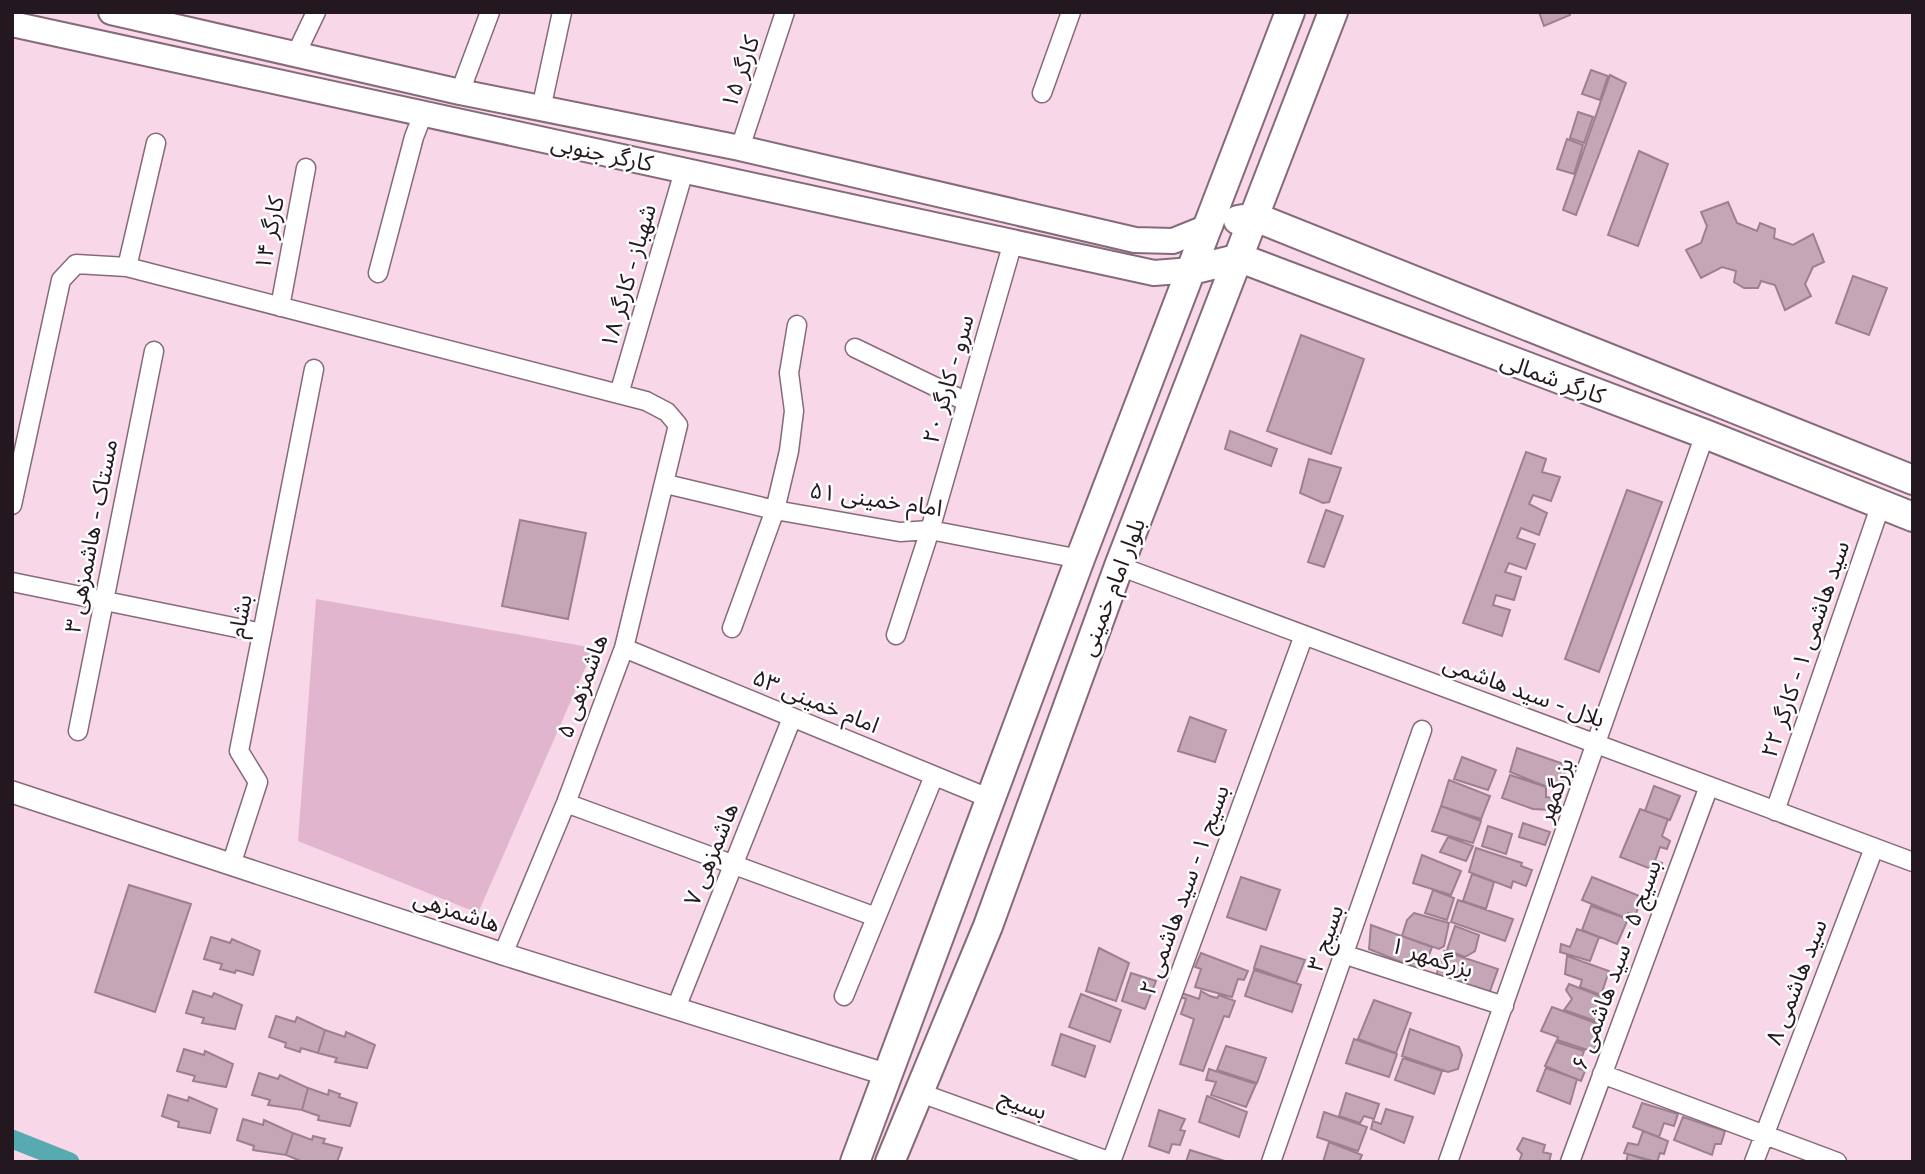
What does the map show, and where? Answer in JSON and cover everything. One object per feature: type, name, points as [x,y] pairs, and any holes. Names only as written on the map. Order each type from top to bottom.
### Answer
[{"type":"main road","name":"کارگر جنوبی","points":[[111,12],[460,92],[740,148],[1135,240],[1173,241],[1210,226]]},
{"type":"main road","name":"بلوار امام خمینی","points":[[855,1162],[1080,559],[1290,12]]},
{"type":"main road","name":"بلوار امام خمینی","points":[[890,1162],[988,926],[1119,566],[1334,12]]},
{"type":"main road","name":"کارگر جنوبی","points":[[12,24],[1154,273],[1192,270]]},
{"type":"main road","points":[[732,181],[740,148]]},
{"type":"main road","points":[[1210,226],[1255,217]]},
{"type":"main road","name":"کارگر شمالی","points":[[1255,217],[1913,480]]},
{"type":"main road","points":[[1192,270],[1240,258]]},
{"type":"main road","name":"کارگر شمالی","points":[[1240,258],[1704,434],[1913,517]]},
{"type":"main road","points":[[1393,318],[1383,301],[1385,290],[1402,279],[1412,280]]},
{"type":"street","points":[[296,54],[316,12]]},
{"type":"street","points":[[460,92],[490,12]]},
{"type":"street","points":[[541,109],[562,12]]},
{"type":"street","name":"کارگر ۱۵","points":[[740,148],[785,12]]},
{"type":"street","points":[[1042,93],[1071,12]]},
{"type":"street","points":[[378,273],[414,137],[423,114]]},
{"type":"street","points":[[128,267],[156,143]]},
{"type":"street","name":"کارگر ۱۴","points":[[280,307],[306,169]]},
{"type":"street","name":"شهباز - کارگر ۱۸","points":[[619,394],[684,171]]},
{"type":"street","name":"سرو - کارگر ۲۰","points":[[896,635],[930,530],[1013,242]]},
{"type":"street","points":[[12,505],[20,435],[61,280],[76,264],[128,267],[619,394]]},
{"type":"street","points":[[732,628],[775,509],[789,451],[794,411],[789,373],[797,325]]},
{"type":"street","points":[[855,348],[967,402]]},
{"type":"street","name":"مستاک - هاشمزهی ۳","points":[[78,732],[154,351]]},
{"type":"street","name":"بشام","points":[[231,865],[258,782],[239,751],[314,369]]},
{"type":"street","name":"هاشمزهی ۵","points":[[503,954],[566,803],[624,648],[666,484],[678,425],[667,412],[646,401],[619,394]]},
{"type":"street","name":"بزرگمهر","points":[[1448,1162],[1704,434]]},
{"type":"street","name":"امام خمینی ۵۱","points":[[666,484],[775,509],[900,532],[930,530],[1080,559]]},
{"type":"street","name":"سید هاشمی ۱ - کارگر ۲۲","points":[[1775,811],[1881,504]]},
{"type":"street","name":"بلال - سید هاشمی","points":[[1119,566],[1913,862]]},
{"type":"street","points":[[12,582],[262,633]]},
{"type":"street","name":"بسیج ۱ - سید هاشمی ۲","points":[[1111,1162],[1304,635]]},
{"type":"street","name":"امام خمینی ۵۳","points":[[624,648],[991,799]]},
{"type":"street","name":"هاشمزهی ۷","points":[[676,1008],[792,718]]},
{"type":"street","name":"بسیج ۳","points":[[1271,1162],[1346,955],[1422,730]]},
{"type":"street","points":[[844,996],[934,776]]},
{"type":"street","name":"بسیج ۵ - سید هاشمی ۶","points":[[1570,1162],[1709,786]]},
{"type":"street","name":"هاشمزهی","points":[[12,792],[503,954],[887,1075]]},
{"type":"street","points":[[566,803],[876,917]]},
{"type":"street","name":"سید هاشمی ۸","points":[[1754,1162],[1874,848]]},
{"type":"street","name":"بزرگمهر ۱","points":[[1346,955],[1504,1006]]},
{"type":"street","points":[[1602,1074],[1837,1162]]},
{"type":"street","name":"بسیج","points":[[918,1093],[1111,1162]]},
{"type":"shaded area","points":[[316,599],[594,648],[478,913],[298,841]]},
{"type":"building","points":[[1539,12],[1569,12],[1570,15],[1544,26]]},
{"type":"building","points":[[1591,70],[1608,76],[1600,100],[1582,94]]},
{"type":"building","points":[[1610,75],[1626,83],[1576,215],[1563,210]]},
{"type":"building","points":[[1578,112],[1593,117],[1584,143],[1570,138]]},
{"type":"building","points":[[1567,139],[1583,145],[1574,174],[1557,169]]},
{"type":"building","points":[[1639,151],[1668,164],[1638,246],[1608,235]]},
{"type":"building","points":[[1728,202],[1737,223],[1757,231],[1760,223],[1775,229],[1774,238],[1793,245],[1813,234],[1824,262],[1813,267],[1805,284],[1811,296],[1785,310],[1775,285],[1761,281],[1758,288],[1744,288],[1734,282],[1736,271],[1722,267],[1701,278],[1686,250],[1701,243],[1707,226],[1701,212]]},
{"type":"building","points":[[1853,276],[1887,288],[1869,335],[1836,323]]},
{"type":"building","points":[[1301,335],[1364,359],[1331,454],[1267,431]]},
{"type":"building","points":[[1230,431],[1277,449],[1271,466],[1225,449]]},
{"type":"building","points":[[1526,452],[1546,459],[1542,472],[1560,477],[1551,501],[1533,495],[1529,504],[1547,513],[1539,535],[1521,528],[1517,538],[1535,544],[1526,569],[1509,563],[1505,572],[1521,577],[1514,600],[1496,595],[1493,605],[1510,610],[1502,636],[1463,623]]},
{"type":"building","points":[[1309,459],[1341,468],[1329,502],[1323,503],[1300,493]]},
{"type":"building","points":[[1627,490],[1662,502],[1599,672],[1565,659]]},
{"type":"building","points":[[1326,510],[1343,516],[1324,567],[1308,562]]},
{"type":"building","points":[[520,520],[586,533],[568,619],[502,606]]},
{"type":"building","points":[[1190,717],[1226,730],[1215,762],[1178,751]]},
{"type":"building","points":[[1517,748],[1561,763],[1565,776],[1562,783],[1550,788],[1510,772]]},
{"type":"building","points":[[1462,757],[1496,770],[1488,790],[1454,779]]},
{"type":"building","points":[[1510,775],[1546,787],[1546,797],[1554,798],[1551,810],[1533,809],[1502,798]]},
{"type":"building","points":[[1449,780],[1490,796],[1481,819],[1441,806]]},
{"type":"building","points":[[1654,786],[1680,796],[1670,820],[1645,811]]},
{"type":"building","points":[[1441,806],[1481,821],[1473,843],[1432,831]]},
{"type":"building","points":[[1640,809],[1668,819],[1662,836],[1670,841],[1667,849],[1660,847],[1655,861],[1662,863],[1659,872],[1620,857]]},
{"type":"building","points":[[1523,823],[1550,832],[1545,845],[1519,837]]},
{"type":"building","points":[[1488,826],[1512,834],[1506,854],[1482,846]]},
{"type":"building","points":[[1448,837],[1473,846],[1466,861],[1440,852]]},
{"type":"building","points":[[1476,848],[1522,863],[1521,866],[1532,870],[1526,886],[1513,881],[1511,888],[1469,872]]},
{"type":"building","points":[[1422,855],[1461,871],[1451,895],[1413,883]]},
{"type":"building","points":[[1472,874],[1494,882],[1486,909],[1463,901]]},
{"type":"building","points":[[1241,877],[1280,890],[1266,930],[1227,917]]},
{"type":"building","points":[[1592,877],[1642,897],[1635,916],[1628,913],[1628,919],[1582,900]]},
{"type":"building","points":[[129,885],[191,904],[155,1012],[95,992]]},
{"type":"building","points":[[1433,890],[1454,898],[1447,920],[1425,913]]},
{"type":"building","points":[[1458,900],[1513,919],[1505,941],[1451,922]]},
{"type":"building","points":[[1591,906],[1628,919],[1617,944],[1582,930]]},
{"type":"building","points":[[1414,913],[1449,923],[1444,946],[1439,949],[1402,936],[1407,920]]},
{"type":"building","points":[[1371,925],[1432,947],[1423,971],[1369,949]]},
{"type":"building","points":[[1455,926],[1479,935],[1475,951],[1465,957],[1447,950]]},
{"type":"building","points":[[1577,929],[1599,937],[1590,961],[1560,952],[1561,944],[1570,947]]},
{"type":"building","points":[[211,937],[230,943],[232,939],[260,951],[253,975],[220,969],[222,964],[204,959]]},
{"type":"building","points":[[1261,946],[1305,960],[1296,983],[1254,968]]},
{"type":"building","points":[[1099,948],[1129,963],[1116,1001],[1086,991]]},
{"type":"building","points":[[1444,951],[1498,969],[1490,991],[1483,993],[1436,976]]},
{"type":"building","points":[[1201,953],[1248,971],[1244,980],[1238,979],[1232,997],[1195,987],[1201,969],[1195,967]]},
{"type":"building","points":[[1567,956],[1609,971],[1601,995],[1580,987],[1582,980],[1565,974]]},
{"type":"building","points":[[1254,970],[1301,985],[1292,1012],[1245,996]]},
{"type":"building","points":[[1131,973],[1156,981],[1145,1009],[1122,1001]]},
{"type":"building","points":[[1569,984],[1605,998],[1596,1021],[1564,1010],[1572,999],[1566,990]]},
{"type":"building","points":[[193,991],[212,997],[214,993],[242,1005],[235,1029],[202,1023],[204,1018],[186,1013]]},
{"type":"building","points":[[1201,991],[1210,996],[1217,998],[1219,995],[1235,1001],[1229,1017],[1224,1016],[1203,1071],[1180,1064],[1194,1019],[1181,1014],[1186,999],[1177,996],[1179,992],[1199,999]]},
{"type":"building","points":[[1081,994],[1121,1010],[1110,1042],[1069,1027]]},
{"type":"building","points":[[1374,1000],[1411,1013],[1396,1053],[1358,1039]]},
{"type":"building","points":[[1552,1007],[1601,1025],[1594,1052],[1557,1040],[1558,1037],[1541,1031]]},
{"type":"building","points":[[276,1016],[295,1022],[297,1017],[325,1030],[318,1053],[301,1048],[300,1052],[269,1037]]},
{"type":"building","points":[[1410,1029],[1459,1047],[1462,1055],[1458,1069],[1448,1072],[1402,1056]]},
{"type":"building","points":[[325,1030],[345,1037],[346,1032],[375,1045],[367,1068],[335,1062],[337,1058],[318,1053]]},
{"type":"building","points":[[1061,1034],[1095,1046],[1085,1077],[1052,1065]]},
{"type":"building","points":[[1354,1039],[1397,1054],[1389,1077],[1346,1063]]},
{"type":"building","points":[[1556,1042],[1584,1051],[1578,1068],[1585,1071],[1581,1081],[1545,1066]]},
{"type":"building","points":[[1226,1046],[1266,1058],[1257,1083],[1217,1070]]},
{"type":"building","points":[[184,1049],[204,1055],[205,1051],[233,1064],[226,1087],[193,1081],[195,1076],[177,1071]]},
{"type":"building","points":[[1403,1058],[1442,1071],[1434,1094],[1395,1080]]},
{"type":"building","points":[[1546,1068],[1577,1079],[1570,1104],[1537,1091]]},
{"type":"building","points":[[1209,1069],[1256,1084],[1246,1107],[1211,1095],[1216,1082],[1206,1080]]},
{"type":"building","points":[[259,1073],[278,1079],[280,1075],[308,1088],[302,1110],[268,1105],[270,1100],[252,1095]]},
{"type":"building","points":[[308,1088],[328,1095],[329,1090],[340,1094],[339,1097],[357,1103],[350,1126],[318,1120],[319,1116],[302,1110]]},
{"type":"building","points":[[1346,1093],[1379,1104],[1374,1119],[1364,1116],[1360,1123],[1339,1116]]},
{"type":"building","points":[[168,1095],[188,1101],[189,1097],[217,1109],[210,1133],[178,1127],[179,1122],[162,1116]]},
{"type":"building","points":[[1207,1096],[1247,1112],[1239,1137],[1199,1122]]},
{"type":"building","points":[[1642,1103],[1678,1114],[1674,1126],[1664,1123],[1659,1137],[1633,1127]]},
{"type":"building","points":[[1386,1109],[1413,1117],[1404,1143],[1371,1129],[1373,1121],[1381,1124]]},
{"type":"building","points":[[1159,1110],[1185,1119],[1180,1130],[1185,1131],[1180,1145],[1172,1144],[1169,1153],[1149,1146]]},
{"type":"building","points":[[1324,1112],[1367,1127],[1358,1151],[1317,1137]]},
{"type":"building","points":[[1683,1117],[1725,1131],[1721,1144],[1715,1144],[1712,1155],[1674,1140]]},
{"type":"building","points":[[243,1119],[263,1125],[264,1120],[293,1133],[286,1155],[253,1150],[254,1146],[237,1140]]},
{"type":"building","points":[[1643,1131],[1668,1141],[1664,1154],[1660,1153],[1657,1162],[1624,1153],[1628,1143],[1638,1145]]},
{"type":"building","points":[[293,1133],[312,1140],[313,1136],[325,1139],[323,1143],[342,1148],[337,1162],[303,1162],[286,1155]]},
{"type":"building","points":[[1523,1138],[1545,1145],[1543,1152],[1551,1154],[1549,1162],[1519,1162],[1522,1154],[1517,1149]]},
{"type":"building","points":[[1329,1142],[1362,1155],[1359,1162],[1323,1162]]},
{"type":"building","points":[[1190,1150],[1228,1162],[1186,1162]]},
{"type":"building","points":[[1628,1154],[1652,1162],[1626,1162]]},
{"type":"waterway","points":[[12,1139],[70,1162]]}]
